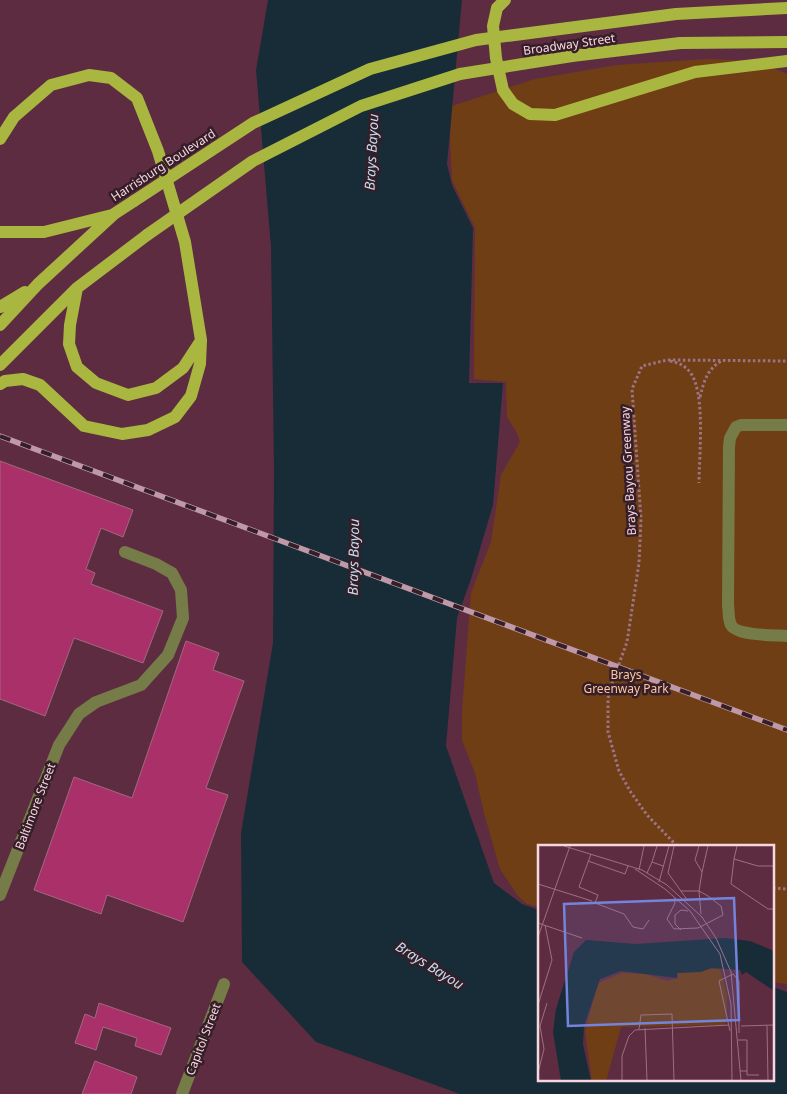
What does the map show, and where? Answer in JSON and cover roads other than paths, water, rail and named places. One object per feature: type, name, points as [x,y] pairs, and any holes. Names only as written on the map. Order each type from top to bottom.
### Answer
[{"type":"main road","points":[[504,0],[497,8],[493,26],[503,90],[513,104],[530,114],[555,115],[695,72],[787,61]]},
{"type":"main road","name":"Broadway Street","points":[[370,70],[476,40],[676,14],[787,8]]},
{"type":"main road","name":"Broadway Street","points":[[77,288],[147,235],[253,161],[361,106],[460,74],[572,56],[680,43],[787,42]]},
{"type":"main road","name":"Harrisburg Boulevard","points":[[0,325],[38,284],[114,214],[252,123],[370,70]]},
{"type":"main road","points":[[0,139],[14,117],[51,85],[89,75],[111,78],[137,98],[158,151],[185,242],[201,340],[200,364],[191,396],[175,417],[148,430],[122,434],[84,426],[40,385],[23,379],[5,381],[0,384]]},
{"type":"main road","points":[[0,232],[44,232],[114,214]]},
{"type":"main road","points":[[0,308],[38,284]]},
{"type":"main road","points":[[77,288],[70,324],[69,344],[77,367],[96,383],[128,395],[156,388],[183,368],[201,340]]},
{"type":"main road","points":[[0,365],[77,288]]},
{"type":"street","points":[[787,425],[741,425],[736,427],[730,438],[728,605],[731,625],[734,629],[744,632],[787,636]]},
{"type":"street","name":"Baltimore Street","points":[[0,895],[59,745],[79,714],[96,702],[141,685],[168,655],[183,618],[181,590],[172,573],[156,564],[125,552]]},
{"type":"street","name":"Capitol Street","points":[[182,1094],[224,984]]},
{"type":"water","name":"Brays Bayou","points":[[268,0],[462,0],[447,164],[452,185],[473,228],[469,383],[503,383],[493,505],[471,579],[457,618],[446,746],[494,883],[522,904],[538,910],[538,1082],[774,1082],[774,987],[787,992],[787,1094],[460,1094],[316,1042],[242,962],[241,833],[273,643],[274,469],[271,247],[256,70]]},
{"type":"railway","points":[[0,436],[787,730]]},
{"type":"park label","name":"Brays Greenway Park","points":[[626,681]]}]
